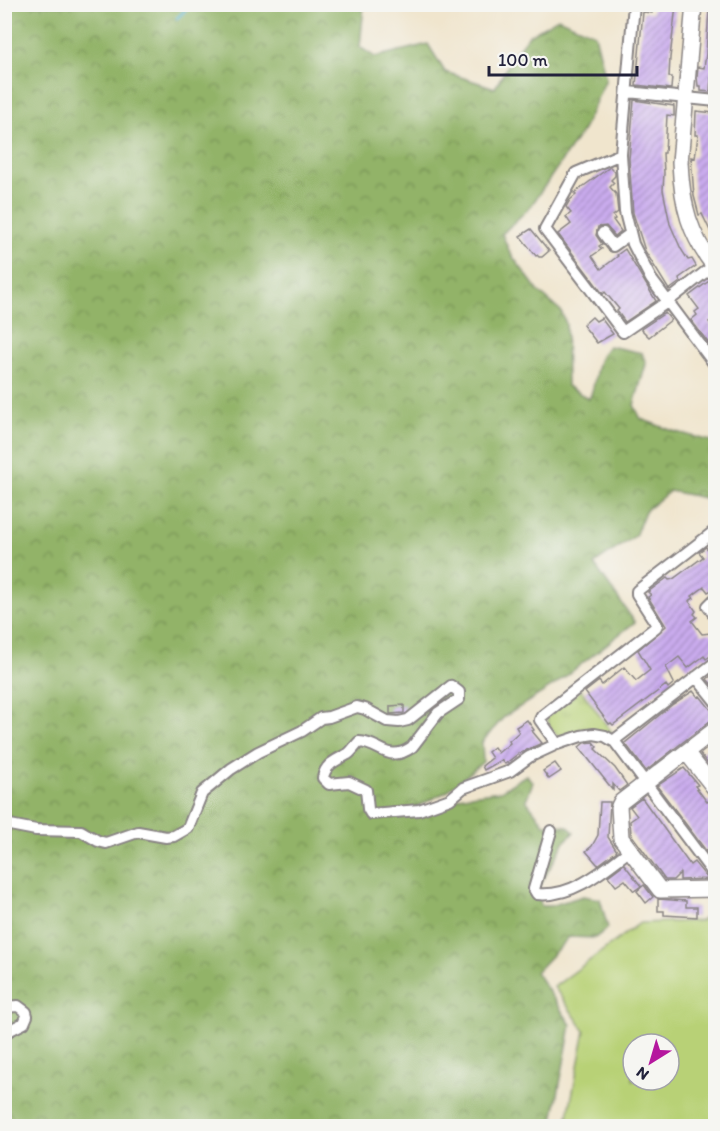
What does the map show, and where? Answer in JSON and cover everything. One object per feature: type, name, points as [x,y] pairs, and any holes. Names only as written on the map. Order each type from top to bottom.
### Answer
[{"type":"street","points":[[634,4],[621,154],[624,205],[630,234],[651,279],[716,366]]},
{"type":"street","points":[[621,154],[576,173],[545,229],[622,332],[668,302],[714,267],[695,237],[684,209],[680,162],[693,4]]},
{"type":"street","points":[[628,92],[716,101]]},
{"type":"street","points":[[603,233],[613,246],[630,234]]},
{"type":"street","points":[[557,744],[540,720],[542,716],[656,627],[657,625],[637,591],[715,530]]},
{"type":"street","points":[[716,598],[708,606],[716,616]]},
{"type":"street","points":[[615,742],[617,738],[716,662]]},
{"type":"street","points":[[696,677],[716,702]]},
{"type":"street","points":[[4,826],[57,832],[81,831],[106,843],[138,832],[166,837],[180,835],[190,823],[202,793],[231,769],[258,752],[302,731],[321,718],[357,707],[381,719],[399,722],[408,720],[452,686],[459,692],[459,699],[438,713],[412,747],[395,754],[359,742],[348,754],[340,755],[325,770],[323,778],[329,784],[349,782],[366,790],[368,809],[371,814],[418,810],[450,799],[463,789],[510,771],[529,757],[557,744],[594,734],[605,736],[615,742],[716,877]]},
{"type":"street","points":[[716,729],[644,782],[619,806],[621,838],[660,890],[716,889]]},
{"type":"street","points":[[686,752],[716,790]]},
{"type":"street","points":[[551,831],[534,889],[537,894],[545,895],[576,886],[601,873],[630,850]]},
{"type":"street","points":[[4,1007],[18,1006],[26,1012],[27,1016],[24,1023],[4,1034]]},
{"type":"green space","points":[[5,5],[364,5],[360,47],[375,57],[428,44],[445,72],[495,88],[514,54],[529,35],[558,18],[595,34],[606,79],[583,130],[531,206],[502,234],[510,253],[539,292],[561,311],[566,324],[567,386],[589,399],[600,358],[609,346],[642,353],[646,364],[634,405],[641,419],[673,431],[715,442],[715,500],[670,491],[645,511],[635,536],[594,564],[635,622],[556,684],[504,717],[482,742],[483,762],[446,792],[416,807],[417,814],[463,796],[501,791],[526,775],[533,782],[526,800],[544,824],[567,826],[574,832],[565,841],[538,889],[541,906],[550,906],[583,896],[600,899],[608,928],[595,938],[569,937],[536,972],[571,1025],[552,1126],[5,1126]]},
{"type":"green space","points":[[581,690],[614,735],[562,739],[552,730],[547,717]]},
{"type":"green space","points":[[715,912],[715,1126],[566,1126],[585,1031],[554,987],[640,923],[700,921]]},
{"type":"building","points":[[653,4],[676,5],[670,58],[671,89],[636,85],[643,12],[652,13]]},
{"type":"building","points":[[709,10],[716,10],[716,78],[711,78],[710,92],[701,91],[697,77],[698,67],[704,68]]},
{"type":"building","points":[[634,100],[674,106],[674,116],[667,115],[665,153],[663,153],[663,190],[670,224],[681,249],[688,260],[692,259],[696,266],[679,278],[680,282],[669,290],[645,251],[633,213],[629,159]]},
{"type":"building","points":[[696,111],[714,113],[713,122],[716,122],[716,243],[702,214],[699,215],[694,196],[691,157],[695,158],[698,135],[695,135]]},
{"type":"building","points":[[610,167],[615,172],[611,180],[614,183],[610,187],[616,194],[618,212],[613,216],[615,219],[613,220],[621,231],[615,236],[606,226],[598,227],[596,235],[602,244],[599,246],[602,249],[592,256],[601,269],[625,249],[656,301],[625,322],[617,311],[619,309],[605,292],[603,294],[558,234],[571,224],[566,217],[571,213],[566,207],[576,195],[574,193]]},
{"type":"building","points":[[531,229],[549,251],[542,257],[536,256],[520,236]]},
{"type":"building","points":[[709,281],[716,289],[716,317],[709,322],[716,330],[716,353],[691,320],[697,315],[695,312],[699,309],[689,296]]},
{"type":"building","points":[[665,313],[671,320],[649,337],[641,329]]},
{"type":"building","points":[[592,317],[596,321],[601,318],[613,334],[597,343],[583,325]]},
{"type":"building","points":[[706,547],[710,552],[716,547],[716,588],[708,592],[704,587],[689,601],[697,617],[692,621],[702,634],[711,633],[716,639],[716,648],[711,651],[713,654],[706,659],[704,656],[688,668],[679,657],[666,667],[674,683],[668,688],[666,685],[613,725],[609,724],[585,692],[599,681],[602,685],[624,667],[636,681],[650,670],[638,650],[666,626],[648,597],[651,595],[648,592],[667,578],[673,579],[703,557],[699,552]]},
{"type":"building","points":[[716,672],[716,689],[707,679]]},
{"type":"building","points":[[693,691],[698,697],[700,696],[716,719],[710,721],[646,771],[625,743],[673,704]]},
{"type":"building","points":[[404,705],[404,713],[390,714],[390,706]]},
{"type":"building","points":[[527,720],[534,730],[532,731],[542,743],[518,754],[505,764],[502,760],[484,770],[482,766],[492,758],[488,752],[494,747],[498,753],[519,732],[516,727]]},
{"type":"building","points":[[593,742],[597,747],[595,749],[615,768],[627,785],[619,791],[613,784],[613,790],[579,747],[584,743]]},
{"type":"building","points":[[716,742],[716,774],[700,754]]},
{"type":"building","points":[[555,763],[561,771],[549,779],[543,771]]},
{"type":"building","points":[[684,768],[698,785],[695,786],[707,802],[709,801],[716,810],[716,864],[657,786]]},
{"type":"building","points":[[642,798],[690,865],[694,862],[708,879],[680,880],[680,873],[673,880],[665,880],[631,834],[630,821],[637,816],[630,807]]},
{"type":"building","points":[[600,802],[610,802],[608,837],[617,851],[598,865],[586,851],[598,835]]},
{"type":"building","points":[[624,864],[641,886],[634,891],[625,880],[616,886],[608,876]]},
{"type":"building","points":[[644,885],[653,897],[646,903],[637,891]]},
{"type":"building","points":[[658,899],[686,901],[686,907],[697,907],[697,917],[664,915],[664,911],[658,911]]},
{"type":"waterway","points":[[177,18],[192,4]]}]
